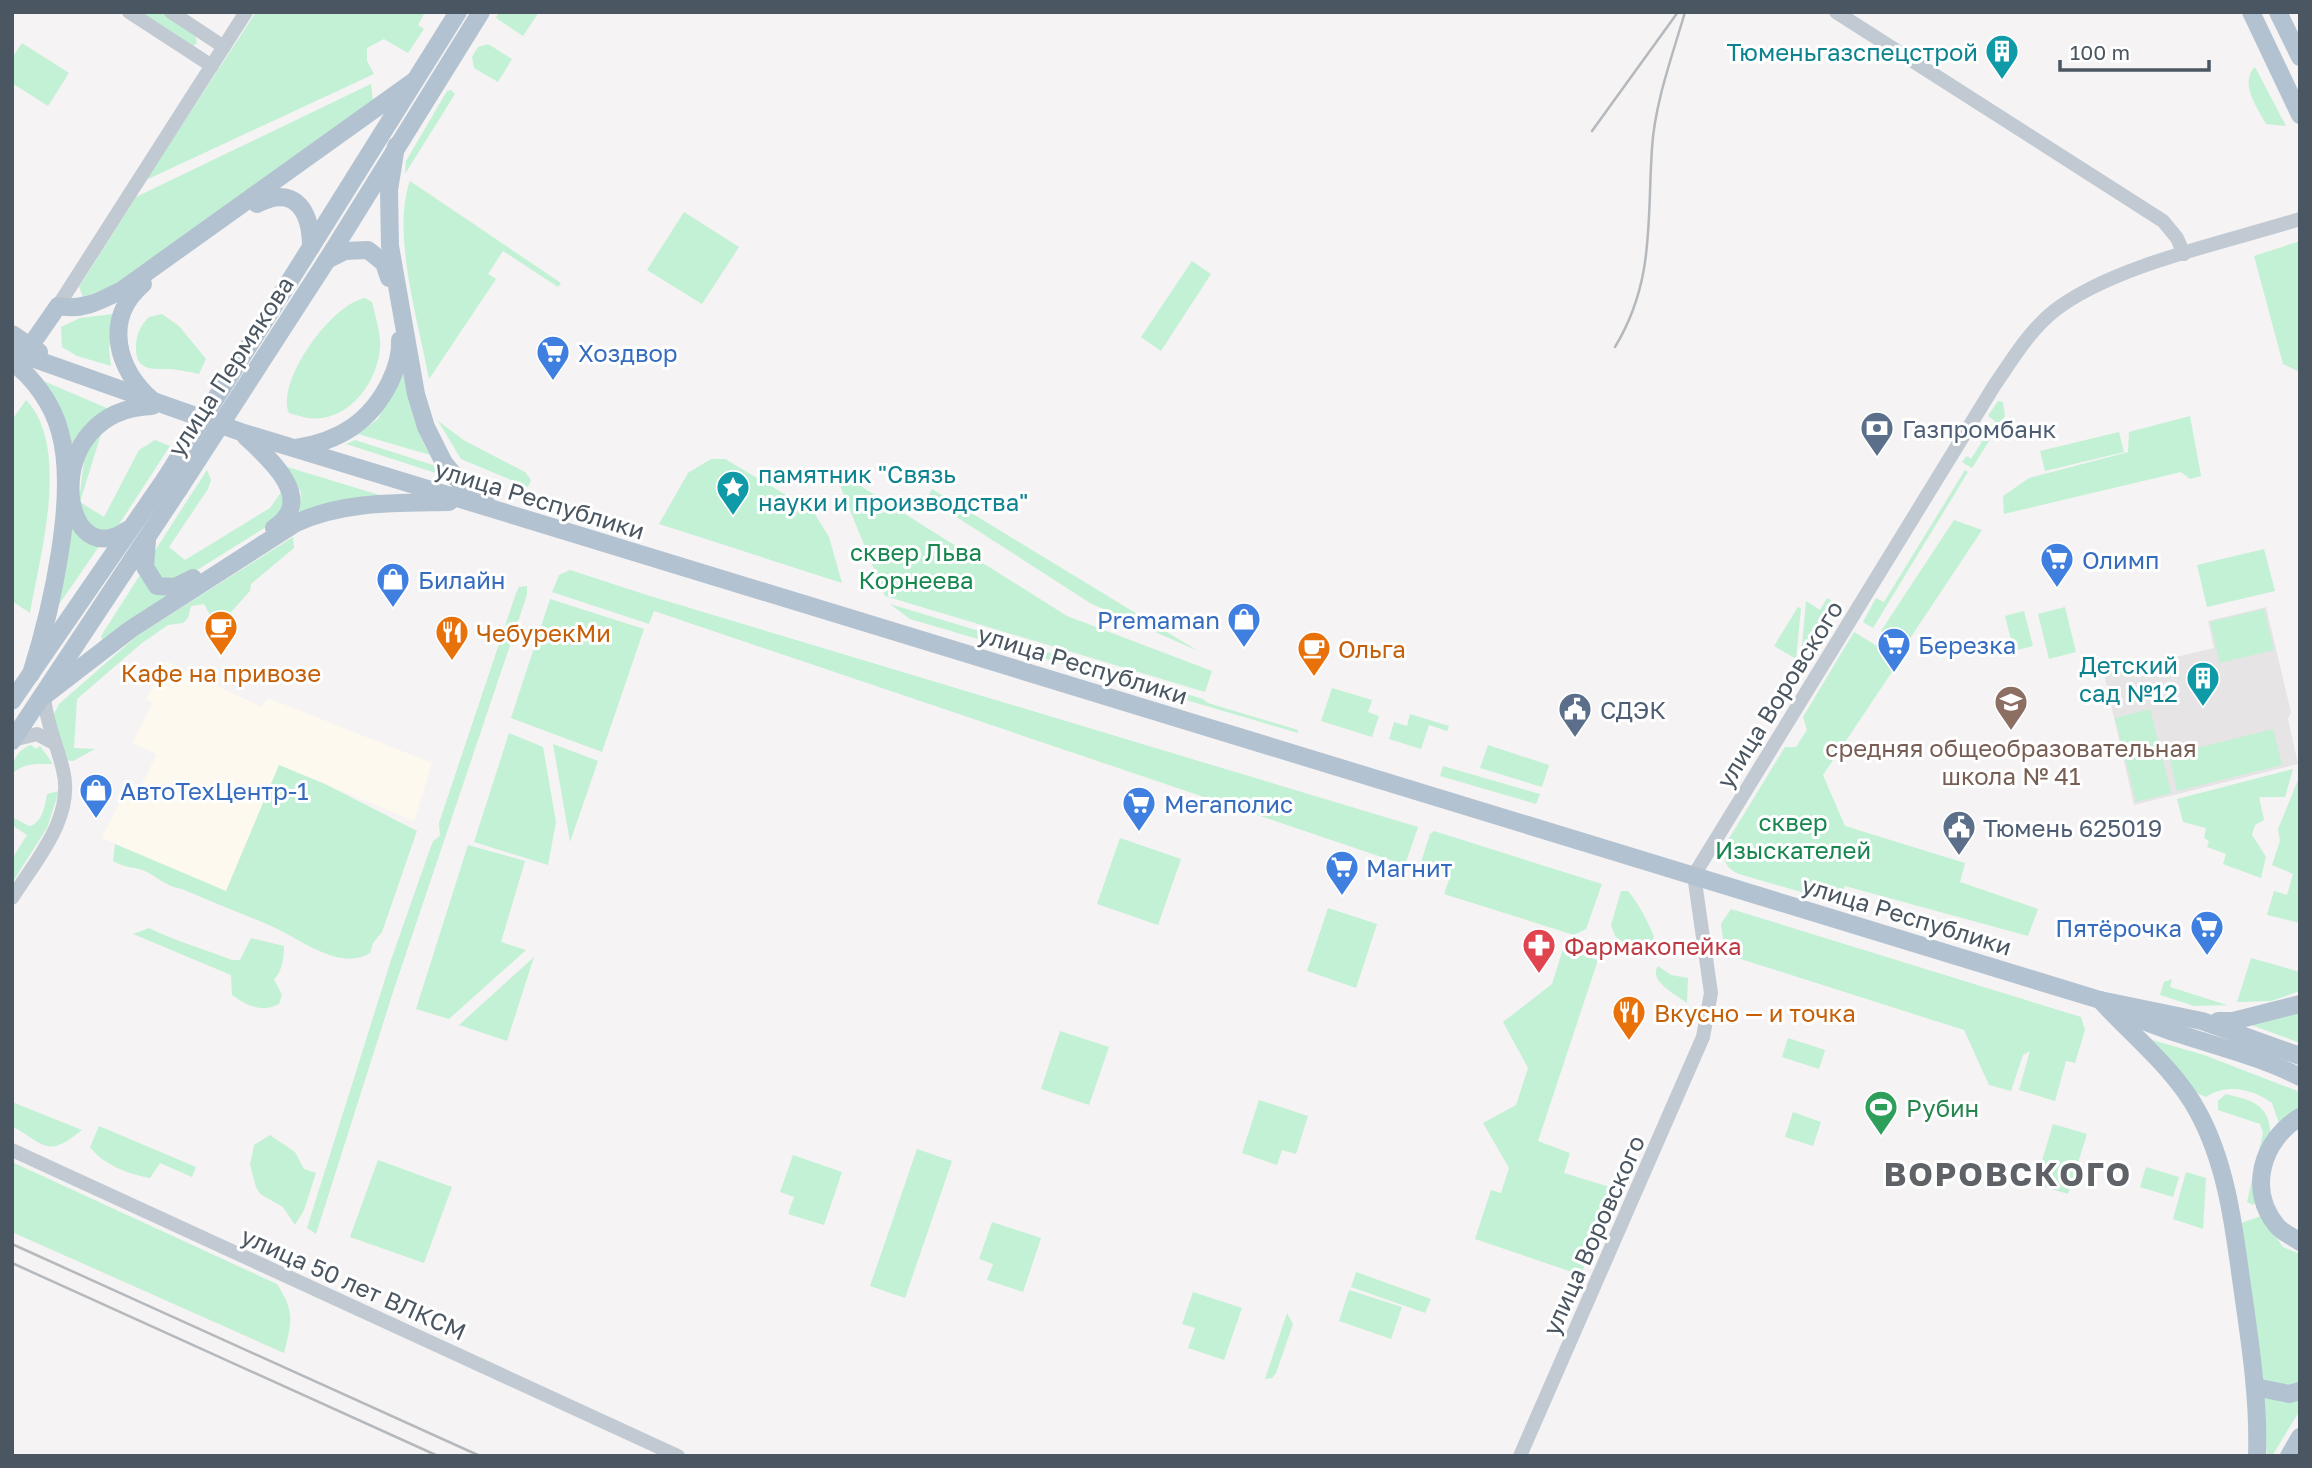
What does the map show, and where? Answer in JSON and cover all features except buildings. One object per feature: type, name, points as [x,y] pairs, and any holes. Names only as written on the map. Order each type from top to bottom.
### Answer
[{"type":"main road","name":"улица Пермякова","points":[[13,741],[147,540],[172,484],[312,247],[458,12]]},
{"type":"main road","name":"улица Пермякова","points":[[12,702],[133,526],[172,484],[327,260],[481,12]]},
{"type":"main road","points":[[2251,12],[2300,115]]},
{"type":"main road","points":[[2278,12],[2300,57]]},
{"type":"main road","points":[[31,345],[58,306],[72,309],[93,304],[122,290],[380,108],[414,81]]},
{"type":"main road","points":[[396,146],[389,190],[389,235],[416,394],[426,427],[444,463],[463,486],[498,511]]},
{"type":"main road","points":[[158,406],[131,378],[118,344],[121,313],[130,295],[247,211],[274,196],[292,199],[306,212],[312,247]]},
{"type":"main road","points":[[294,448],[330,439],[366,419],[382,397],[398,359],[397,321],[384,263],[377,254],[358,249],[345,251],[327,260]]},
{"type":"main road","name":"улица Республики","points":[[12,334],[31,345],[54,366]]},
{"type":"main road","name":"улица Республики","points":[[12,351],[158,406],[464,502],[2100,1000],[2202,1021],[2300,1056]]},
{"type":"main road","points":[[12,362],[31,379],[52,412],[61,436],[65,461],[63,512],[52,590],[45,628],[31,674]]},
{"type":"main road","points":[[133,526],[111,540],[93,537],[80,527],[73,512],[74,466],[85,438],[104,420],[132,408],[158,406]]},
{"type":"main road","points":[[147,540],[144,561],[150,579],[157,586],[175,587],[280,524],[292,506],[289,486],[275,463],[241,432]]},
{"type":"main road","points":[[44,696],[131,629],[296,523],[325,512],[366,505],[464,502]]},
{"type":"main road","points":[[2100,1000],[2188,1097],[2212,1143],[2231,1212],[2255,1387],[2257,1456]]},
{"type":"main road","name":"улица Республики","points":[[2100,1000],[2148,1026],[2269,1063],[2300,1077]]},
{"type":"main road","points":[[2202,1021],[2234,1021],[2300,1004]]},
{"type":"main road","points":[[2300,1117],[2277,1134],[2266,1154],[2261,1181],[2265,1203],[2278,1227],[2300,1242]]},
{"type":"main road","points":[[2255,1387],[2289,1394],[2300,1391]]},
{"type":"main road","points":[[2289,1456],[2300,1437]]},
{"type":"street","points":[[129,12],[212,66]]},
{"type":"street","points":[[171,12],[224,47]]},
{"type":"street","points":[[58,306],[246,12]]},
{"type":"street","points":[[1836,12],[2162,221],[2177,238],[2185,254]]},
{"type":"street","name":"улица Воровского","points":[[1520,1456],[1703,1037],[1710,993],[1694,875],[1994,386],[2033,332],[2079,293],[2113,278],[2300,219]]},
{"type":"street","points":[[12,898],[54,832],[65,802],[64,772],[45,715],[44,696]]},
{"type":"street","points":[[13,741],[37,734],[52,741]]},
{"type":"street","name":"улица 50 лет ВЛКСМ","points":[[12,1150],[678,1456]]},
{"type":"shaded area","points":[[2266,607],[2291,712],[2288,719],[2298,764],[2134,805],[2104,674],[2214,648],[2208,621]]},
{"type":"shaded area","points":[[166,661],[261,707],[268,698],[432,763],[414,821],[279,765],[226,891],[102,838],[123,795],[136,796],[157,754],[132,743],[153,703],[146,699]]},
{"type":"green space","points":[[138,12],[162,12],[195,33],[197,43],[193,46]]},
{"type":"green space","points":[[256,12],[425,12],[418,25],[424,29],[408,53],[384,39],[367,48],[367,61],[374,74],[146,180]]},
{"type":"green space","points":[[499,12],[539,12],[523,36],[496,18]]},
{"type":"green space","points":[[22,43],[69,73],[48,106],[12,83],[12,58]]},
{"type":"green space","points":[[488,44],[512,59],[498,82],[474,68],[472,57],[478,47]]},
{"type":"green space","points":[[2255,67],[2286,126],[2266,124],[2258,110],[2249,88],[2251,73]]},
{"type":"green space","points":[[371,84],[373,102],[114,285],[83,297],[79,287],[136,197]]},
{"type":"green space","points":[[451,90],[455,94],[405,174],[406,161],[447,91]]},
{"type":"green space","points":[[410,181],[561,283],[558,287],[503,251],[488,274],[496,279],[429,379],[405,252],[405,202]]},
{"type":"green space","points":[[684,212],[739,247],[702,304],[647,270]]},
{"type":"green space","points":[[2300,241],[2300,372],[2283,364],[2254,256]]},
{"type":"green space","points":[[1192,261],[1211,274],[1161,351],[1141,337]]},
{"type":"green space","points":[[365,298],[372,302],[380,340],[377,366],[364,390],[346,409],[334,415],[313,418],[289,413],[287,399],[291,382],[310,345],[337,314],[352,303]]},
{"type":"green space","points":[[113,314],[109,350],[111,366],[77,356],[62,347],[61,327],[80,318]]},
{"type":"green space","points":[[162,314],[179,326],[206,359],[199,374],[152,369],[139,361],[136,347],[140,330],[149,317]]},
{"type":"green space","points":[[404,365],[416,422],[430,455],[358,434],[378,419]]},
{"type":"green space","points":[[41,380],[109,409],[88,423],[70,446]]},
{"type":"green space","points":[[26,400],[40,420],[47,445],[50,473],[45,533],[30,613],[12,601],[12,420]]},
{"type":"green space","points":[[1998,401],[2003,402],[2005,416],[1972,468],[1962,462],[1967,456],[1971,459],[1995,421],[1988,416]]},
{"type":"green space","points":[[2190,416],[2201,476],[2190,479],[2181,472],[2004,514],[2003,496],[2029,478],[2128,452],[2129,432]]},
{"type":"green space","points":[[438,421],[465,441],[525,472],[531,480],[528,487],[461,459]]},
{"type":"green space","points":[[102,431],[80,502],[104,517],[139,450],[155,440],[170,446],[114,532],[97,532],[78,508],[85,453]]},
{"type":"green space","points":[[2119,432],[2124,452],[2045,471],[2040,451]]},
{"type":"green space","points":[[355,440],[433,465],[439,474],[346,444]]},
{"type":"green space","name":"сквер Льва Корнеева","points":[[711,459],[725,459],[813,511],[829,537],[842,583],[659,524],[688,473]]},
{"type":"green space","points":[[284,466],[386,497],[299,513],[301,492]]},
{"type":"green space","points":[[207,470],[211,480],[208,489],[169,547],[185,560],[270,508],[282,491],[284,507],[274,522],[181,580],[167,584],[153,569],[154,552]]},
{"type":"green space","points":[[1965,470],[1968,472],[1873,628],[1863,622],[1876,598],[1884,602]]},
{"type":"green space","name":"сквер Льва Корнеева","points":[[840,473],[1067,616],[1212,671],[1205,692],[885,596],[841,488]]},
{"type":"green space","points":[[932,489],[1198,651],[1090,603],[927,498]]},
{"type":"green space","points":[[1954,520],[1982,530],[1905,646],[1881,631]]},
{"type":"green space","points":[[70,525],[82,537],[100,545],[53,613]]},
{"type":"green space","points":[[293,537],[294,548],[251,584],[250,591],[222,622],[210,615],[204,604],[191,606],[188,618],[183,623],[168,625],[142,643],[77,699],[74,748],[95,749],[73,761],[66,760],[53,716],[59,704],[138,635]]},
{"type":"green space","points":[[2264,549],[2275,591],[2207,607],[2197,565]]},
{"type":"green space","points":[[570,570],[1418,827],[1405,865],[654,611],[649,624],[552,592],[559,575]]},
{"type":"green space","points":[[140,575],[154,593],[171,595],[102,640],[101,636]]},
{"type":"green space","points":[[527,586],[527,595],[393,992],[316,1234],[307,1228],[391,960],[433,841],[440,836],[439,823],[516,593],[519,587]]},
{"type":"green space","points":[[1827,598],[1835,603],[1801,657],[1806,601],[1820,610]]},
{"type":"green space","points":[[550,599],[644,629],[602,752],[511,718]]},
{"type":"green space","points":[[890,604],[1203,699],[1208,703],[1298,730],[1298,733],[910,619]]},
{"type":"green space","points":[[1798,607],[1801,608],[1796,659],[1774,646]]},
{"type":"green space","points":[[2065,607],[2076,652],[2049,659],[2038,614]]},
{"type":"green space","points":[[2264,609],[2274,650],[2220,663],[2210,622]]},
{"type":"green space","points":[[2024,611],[2033,646],[2014,651],[2005,616]]},
{"type":"green space","name":"сквер Изыскателей","points":[[1854,632],[1900,660],[1823,775],[1845,826],[1965,863],[1960,882],[2038,909],[2028,936],[1845,886],[1839,903],[1739,874],[1727,865],[1722,850],[1785,747],[1796,747],[1807,730],[1803,717]]},
{"type":"green space","points":[[1332,688],[1372,700],[1368,712],[1379,716],[1372,737],[1321,721]]},
{"type":"green space","points":[[2150,709],[2171,793],[2136,802],[2115,718]]},
{"type":"green space","points":[[1410,714],[1449,726],[1447,731],[1429,725],[1421,749],[1389,739],[1394,722],[1407,726]]},
{"type":"green space","points":[[2273,729],[2282,765],[2177,791],[2169,755]]},
{"type":"green space","points":[[509,733],[543,747],[556,822],[548,865],[474,842]]},
{"type":"green space","points":[[553,744],[598,761],[570,842]]},
{"type":"green space","points":[[31,745],[36,749],[40,746],[53,764],[26,766],[12,774],[17,756]]},
{"type":"green space","points":[[1488,745],[1549,765],[1542,787],[1480,768]]},
{"type":"green space","points":[[279,765],[325,784],[417,831],[382,932],[373,943],[370,953],[358,958],[333,956],[260,921],[171,886],[145,871],[113,861],[115,844],[226,891]]},
{"type":"green space","points":[[1443,766],[1540,794],[1536,804],[1440,776]]},
{"type":"green space","points":[[2293,769],[2285,797],[2259,797],[2264,820],[2255,825],[2252,835],[2266,857],[2261,878],[2223,864],[2226,854],[2207,847],[2209,841],[2204,838],[2206,828],[2183,822],[2177,799]]},
{"type":"green space","points":[[2298,780],[2300,923],[2267,915],[2274,891],[2287,895],[2293,874],[2272,865],[2280,841],[2278,829]]},
{"type":"green space","points":[[59,791],[47,828],[12,883],[12,859],[27,835],[12,825],[12,817],[29,826],[33,825],[42,814],[47,794]]},
{"type":"green space","points":[[1434,831],[1602,884],[1586,929],[1574,935],[1444,894],[1450,877],[1419,868],[1430,834]]},
{"type":"green space","points":[[1120,838],[1181,859],[1158,925],[1097,904]]},
{"type":"green space","points":[[468,845],[525,861],[501,942],[526,950],[449,1019],[416,1009]]},
{"type":"green space","points":[[1621,891],[1628,891],[1632,896],[1654,937],[1643,958],[1615,936],[1611,925]]},
{"type":"green space","points":[[1328,908],[1377,924],[1356,988],[1307,971]]},
{"type":"green space","points":[[1731,909],[2081,1017],[2085,1030],[2075,1063],[2066,1061],[2055,1101],[2019,1090],[2030,1051],[2023,1055],[2011,1091],[1989,1085],[1964,1030],[1725,954],[1721,924]]},
{"type":"green space","points":[[149,928],[232,960],[240,960],[251,938],[284,946],[281,969],[274,979],[282,995],[279,1004],[266,1008],[249,1005],[232,995],[231,975],[133,934]]},
{"type":"green space","points":[[1563,949],[1598,960],[1538,1141],[1570,1153],[1564,1173],[1613,1188],[1581,1275],[1475,1239],[1491,1190],[1501,1193],[1509,1168],[1483,1123],[1516,1105],[1528,1068],[1503,1022],[1552,984]]},
{"type":"green space","points":[[534,957],[507,1041],[459,1025]]},
{"type":"green space","points":[[2251,958],[2300,972],[2300,991],[2271,1001],[2237,1002]]},
{"type":"green space","points":[[1658,966],[1671,975],[1688,978],[1687,1003],[1660,982],[1656,972]]},
{"type":"green space","points":[[2172,979],[2170,987],[2227,1005],[2194,1006],[2160,995],[2164,982]]},
{"type":"green space","points":[[2300,1012],[2300,1043],[2249,1024]]},
{"type":"green space","points":[[1060,1031],[1109,1047],[1089,1105],[1041,1089]]},
{"type":"green space","points":[[1788,1038],[1825,1050],[1819,1069],[1782,1057]]},
{"type":"green space","points":[[2149,1039],[2204,1055],[2300,1092],[2300,1108],[2279,1123],[2272,1103],[2248,1091],[2222,1090],[2206,1097],[2192,1091]]},
{"type":"green space","points":[[2226,1094],[2254,1103],[2264,1111],[2269,1122],[2267,1163],[2257,1202],[2253,1205],[2247,1202],[2263,1133],[2260,1124],[2218,1110],[2218,1101]]},
{"type":"green space","points":[[1259,1100],[1308,1116],[1296,1154],[1282,1150],[1277,1165],[1242,1153]]},
{"type":"green space","points":[[12,1102],[82,1130],[61,1144],[47,1146],[12,1126]]},
{"type":"green space","points":[[1793,1112],[1821,1122],[1813,1146],[1785,1137]]},
{"type":"green space","points":[[2053,1124],[2087,1134],[2068,1194],[2035,1184]]},
{"type":"green space","points":[[99,1126],[196,1167],[192,1177],[160,1163],[150,1178],[109,1164],[90,1147]]},
{"type":"green space","points":[[270,1135],[295,1152],[304,1169],[316,1173],[304,1210],[295,1225],[283,1207],[260,1194],[256,1187],[250,1165],[254,1145]]},
{"type":"green space","points":[[917,1149],[952,1161],[905,1298],[870,1286]]},
{"type":"green space","points":[[793,1155],[842,1172],[824,1225],[788,1214],[794,1197],[780,1192]]},
{"type":"green space","points":[[378,1160],[452,1187],[424,1263],[350,1237]]},
{"type":"green space","points":[[12,1162],[277,1284],[287,1302],[290,1317],[284,1353],[12,1232]]},
{"type":"green space","points":[[2146,1167],[2179,1177],[2173,1197],[2140,1187]]},
{"type":"green space","points":[[2186,1172],[2206,1178],[2203,1229],[2173,1219]]},
{"type":"green space","points":[[2261,1216],[2283,1247],[2300,1254],[2300,1384],[2290,1387],[2259,1379],[2239,1224]]},
{"type":"green space","points":[[992,1222],[1041,1238],[1023,1292],[987,1280],[993,1264],[979,1259]]},
{"type":"green space","points":[[1356,1272],[1431,1299],[1425,1313],[1351,1287]]},
{"type":"green space","points":[[1349,1290],[1402,1307],[1391,1339],[1339,1321]]},
{"type":"green space","points":[[1193,1292],[1242,1308],[1224,1360],[1188,1348],[1195,1328],[1182,1324]]},
{"type":"green space","points":[[1287,1313],[1293,1324],[1276,1373],[1272,1378],[1265,1379]]},
{"type":"green space","points":[[2263,1395],[2283,1402],[2300,1399],[2300,1410],[2272,1456],[2267,1456]]},
{"type":"railway","points":[[1592,131],[1678,12]]},
{"type":"railway","points":[[1615,347],[1628,322],[1643,274],[1649,226],[1654,131],[1665,80],[1685,12]]},
{"type":"railway","points":[[12,1244],[480,1456]]},
{"type":"railway","points":[[12,1263],[438,1456]]},
{"type":"place","name":"Тюменьгазспецстрой","points":[[2002,81]]},
{"type":"place","name":"Хоздвор","points":[[553,382]]},
{"type":"place","name":"Газпромбанк","points":[[1877,458]]},
{"type":"place","name":"памятник \"Связь науки и производства\"","points":[[733,517]]},
{"type":"place","name":"Олимп","points":[[2057,589]]},
{"type":"place","name":"Билайн","points":[[393,609]]},
{"type":"place","name":"Premaman","points":[[1244,649]]},
{"type":"place","name":"Кафе на привозе","points":[[221,657]]},
{"type":"place","name":"ЧебурекМи","points":[[452,662]]},
{"type":"place","name":"Березка","points":[[1894,674]]},
{"type":"place","name":"Ольга","points":[[1314,678]]},
{"type":"place","name":"Детский сад №12","points":[[2203,708]]},
{"type":"place","name":"средняя общеобразовательная школа № 41","points":[[2011,732]]},
{"type":"place","name":"СДЭК","points":[[1575,739]]},
{"type":"place","name":"АвтоТехЦентр-1","points":[[96,820]]},
{"type":"place","name":"Мегаполис","points":[[1139,833]]},
{"type":"place","name":"Тюмень 625019","points":[[1959,857]]},
{"type":"place","name":"Магнит","points":[[1342,897]]},
{"type":"place","name":"Пятёрочка","points":[[2207,957]]},
{"type":"place","name":"Фармакопейка","points":[[1539,975]]},
{"type":"place","name":"Вкусно — и точка","points":[[1629,1042]]},
{"type":"place","name":"Рубин","points":[[1881,1137]]},
{"type":"district","name":"ВОРОВСКОГО","points":[[2008,1174]]}]
